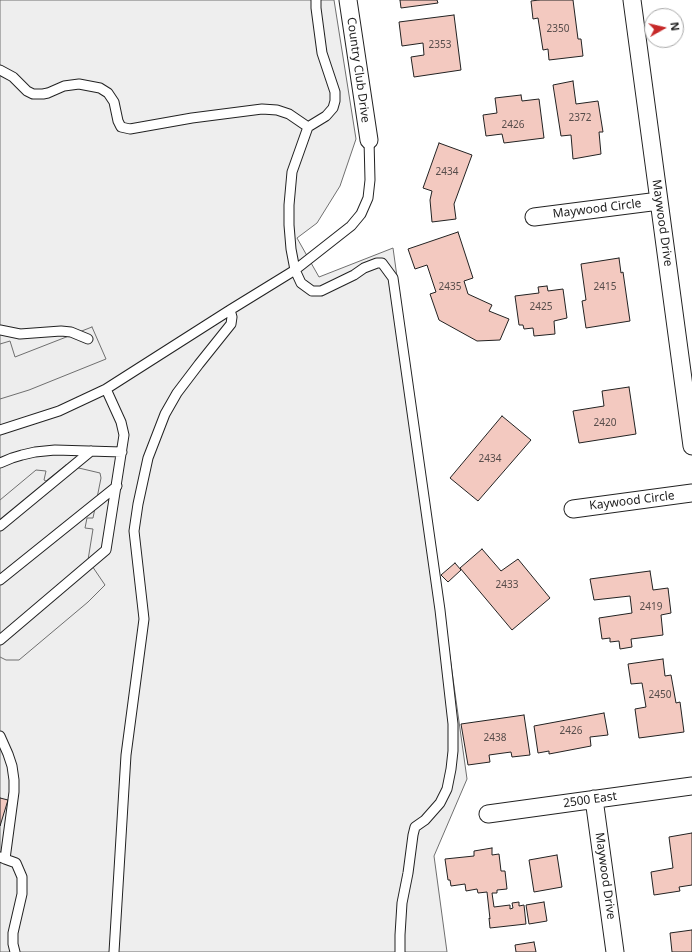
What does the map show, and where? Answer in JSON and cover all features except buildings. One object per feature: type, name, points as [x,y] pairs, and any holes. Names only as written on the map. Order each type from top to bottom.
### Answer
[{"type":"street","name":"Country Club Drive","points":[[348,0],[368,140]]},
{"type":"street","name":"Maywood Drive","points":[[632,0],[692,446]]},
{"type":"street","name":"Maywood Circle","points":[[534,217],[659,201]]},
{"type":"street","name":"Kaywood Circle","points":[[573,508],[692,494]]},
{"type":"street","name":"2500 East","points":[[488,814],[692,786]]},
{"type":"street","name":"Maywood Drive","points":[[594,799],[615,952]]},
{"type":"lane","points":[[316,0],[322,53],[335,92],[335,100],[334,108],[326,116],[308,127],[292,172],[289,225],[295,270],[301,283],[312,291],[322,291],[354,275],[364,268],[377,263],[382,263],[393,278],[440,610],[453,724],[453,757],[447,789],[440,804],[415,828],[413,835],[402,903],[400,952]]},
{"type":"lane","points":[[0,70],[13,76],[27,91],[33,94],[48,93],[64,86],[79,84],[100,88],[108,93],[114,102],[118,121],[121,127],[130,129],[192,118],[262,109],[277,110],[290,114],[308,127]]},
{"type":"lane","points":[[0,430],[59,411],[106,389],[295,270],[351,226],[361,214],[368,198],[370,180],[368,140]]},
{"type":"lane","points":[[114,952],[126,755],[144,619],[134,531],[138,504],[148,458],[165,414],[181,387],[231,324],[232,317],[230,310]]},
{"type":"lane","points":[[0,330],[20,334],[61,331],[71,332],[88,339]]},
{"type":"lane","points":[[0,640],[106,550],[124,435],[121,422],[106,389]]},
{"type":"lane","points":[[0,463],[35,452],[55,450],[122,452]]},
{"type":"lane","points":[[0,526],[92,451]]},
{"type":"lane","points":[[0,580],[116,486]]},
{"type":"lane","points":[[0,736],[8,754],[14,780],[14,792],[2,858],[16,863],[22,878],[22,894],[13,934],[15,952]]},
{"type":"shaded area","points":[[0,0],[334,0],[356,139],[340,186],[317,223],[297,238],[319,277],[393,248],[467,779],[434,856],[447,952],[0,952]]},
{"type":"shaded area","points":[[92,327],[106,359],[29,390],[0,399],[0,344],[10,341],[15,357]]},
{"type":"shaded area","points":[[66,465],[100,473],[101,478],[93,518],[87,518],[85,528],[93,529],[88,560],[105,585],[88,602],[19,660],[6,660],[0,657],[0,500],[36,470],[46,471],[44,480],[46,481]]}]
